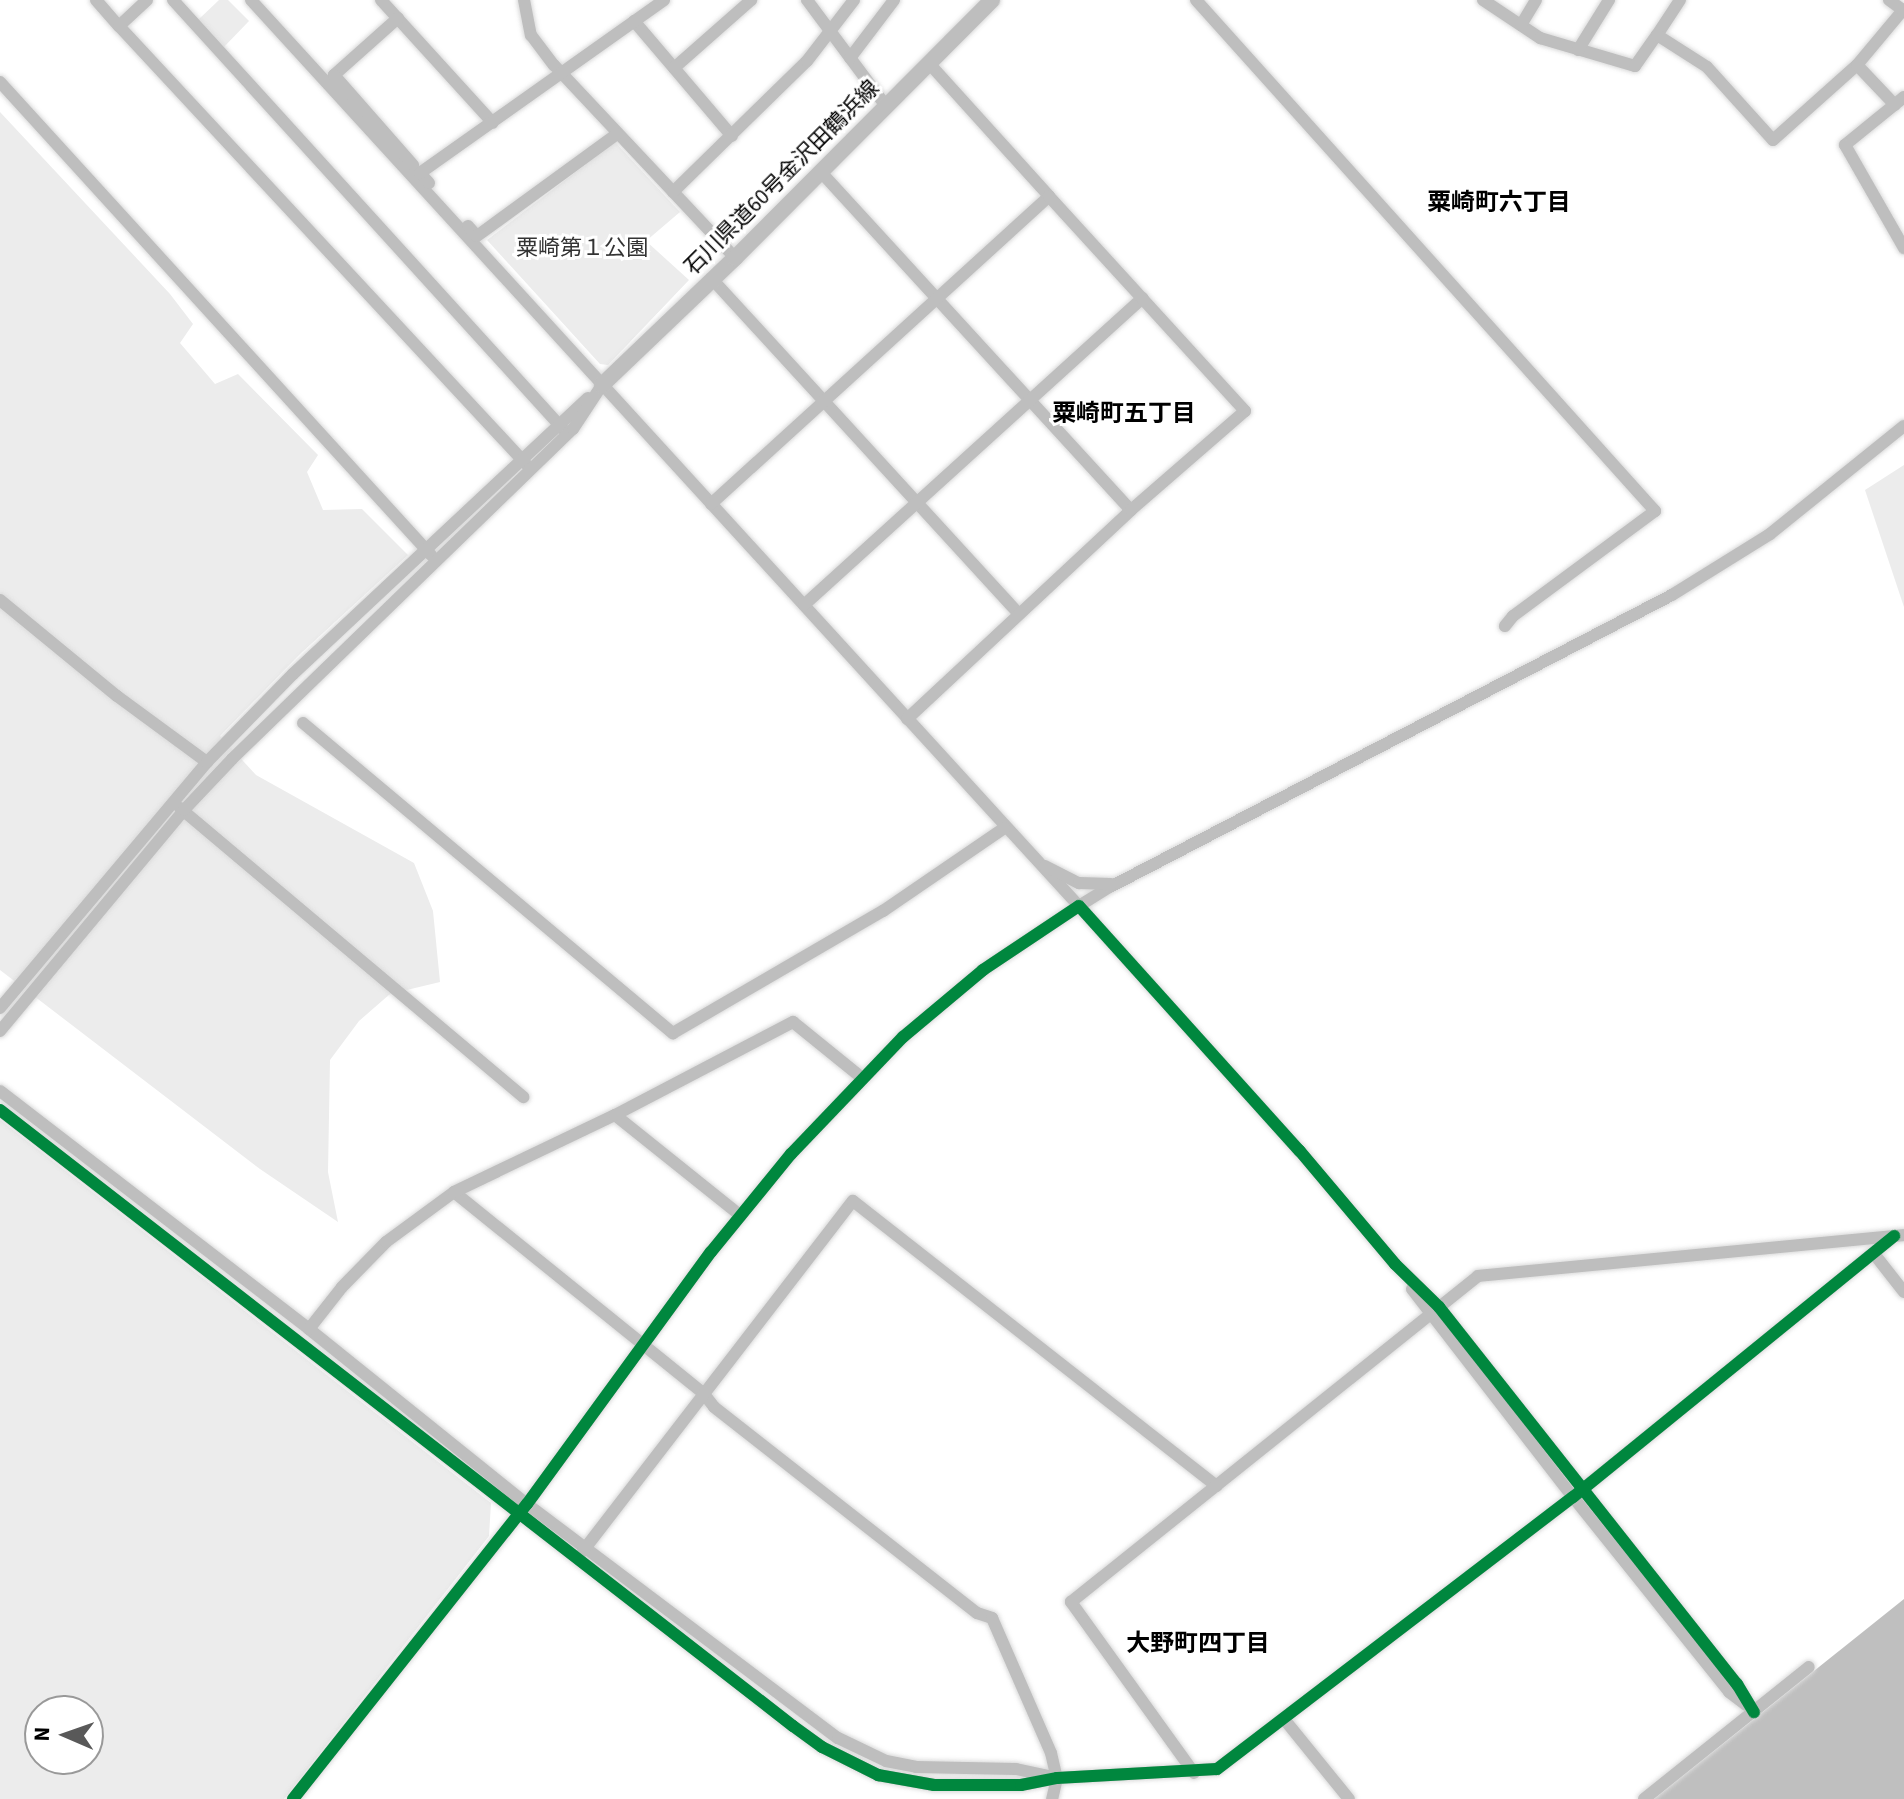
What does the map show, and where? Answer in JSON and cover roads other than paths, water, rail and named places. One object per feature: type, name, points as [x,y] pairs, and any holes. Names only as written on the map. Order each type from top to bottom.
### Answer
[{"type":"main road","name":"石川県道60号金沢田鶴浜線","points":[[602,385],[735,258],[989,1]]},
{"type":"street","points":[[96,0],[531,469]]},
{"type":"street","points":[[119,26],[147,0]]},
{"type":"street","points":[[173,0],[563,430]]},
{"type":"street","points":[[251,0],[1299,1150],[1434,1310],[1729,1692],[1754,1712]]},
{"type":"street","points":[[381,0],[493,123]]},
{"type":"street","points":[[524,0],[531,35],[554,65],[735,258]]},
{"type":"street","points":[[420,173],[664,0]]},
{"type":"street","points":[[674,68],[751,0]]},
{"type":"street","points":[[807,0],[828,33],[886,106]]},
{"type":"street","points":[[673,192],[807,61],[854,0]]},
{"type":"street","points":[[850,58],[894,0]]},
{"type":"street","points":[[1196,0],[1655,511],[1513,616],[1505,626]]},
{"type":"street","points":[[1483,0],[1540,38],[1635,66],[1680,0]]},
{"type":"street","points":[[1521,25],[1536,0]]},
{"type":"street","points":[[1578,50],[1609,0]]},
{"type":"street","points":[[1657,35],[1707,67],[1773,140],[1857,65],[1904,10],[1889,0]]},
{"type":"street","points":[[398,18],[334,75],[477,236],[617,134]]},
{"type":"street","points":[[634,21],[732,136]]},
{"type":"street","points":[[907,719],[1131,510],[1245,411],[929,63]]},
{"type":"street","points":[[1857,65],[1901,101],[1845,145],[1904,248]]},
{"type":"street","points":[[0,82],[436,560]]},
{"type":"street","points":[[820,171],[1131,510]]},
{"type":"street","points":[[711,504],[934,297],[1049,196]]},
{"type":"street","points":[[712,279],[1019,614]]},
{"type":"street","points":[[804,605],[1142,298]]},
{"type":"street","points":[[0,1008],[178,806],[531,469],[602,385]]},
{"type":"street","points":[[293,1799],[522,1509],[741,1216],[861,1077],[983,970],[1115,884],[1672,595],[1770,534],[1904,426]]},
{"type":"street","points":[[0,1031],[178,806],[207,762],[293,674],[520,458],[563,430]]},
{"type":"street","points":[[0,600],[117,696],[207,762]]},
{"type":"street","points":[[303,723],[673,1033],[883,911],[1004,828]]},
{"type":"street","points":[[178,806],[523,1097]]},
{"type":"street","points":[[1039,863],[1079,883],[1115,884]]},
{"type":"street","points":[[309,1329],[342,1287],[386,1242],[454,1192],[615,1115],[793,1022],[861,1077]]},
{"type":"street","points":[[0,1091],[309,1329],[522,1509]]},
{"type":"street","points":[[0,1110],[582,1552],[793,1726],[853,1765],[878,1775],[934,1785],[1021,1785],[1057,1778],[1194,1773],[1217,1769],[1578,1493],[1899,1236]]},
{"type":"street","points":[[615,1115],[741,1216]]},
{"type":"street","points":[[454,1192],[704,1394],[714,1407],[977,1613],[992,1618],[1043,1729],[1057,1778],[1052,1799]]},
{"type":"street","points":[[582,1552],[853,1201],[1217,1486]]},
{"type":"street","points":[[1194,1773],[1071,1602],[1478,1276],[1899,1236]]},
{"type":"street","points":[[1875,1255],[1904,1292]]},
{"type":"street","points":[[1644,1799],[1809,1667]]},
{"type":"street","points":[[1284,1719],[1349,1799]]},
{"type":"district","name":"粟崎町六丁目","points":[[1499,203]]},
{"type":"district","name":"粟崎町五丁目","points":[[1124,414]]},
{"type":"district","name":"大野町四丁目","points":[[1198,1644]]},
{"type":"park label","name":"粟崎第１公園","points":[[582,249]]}]
